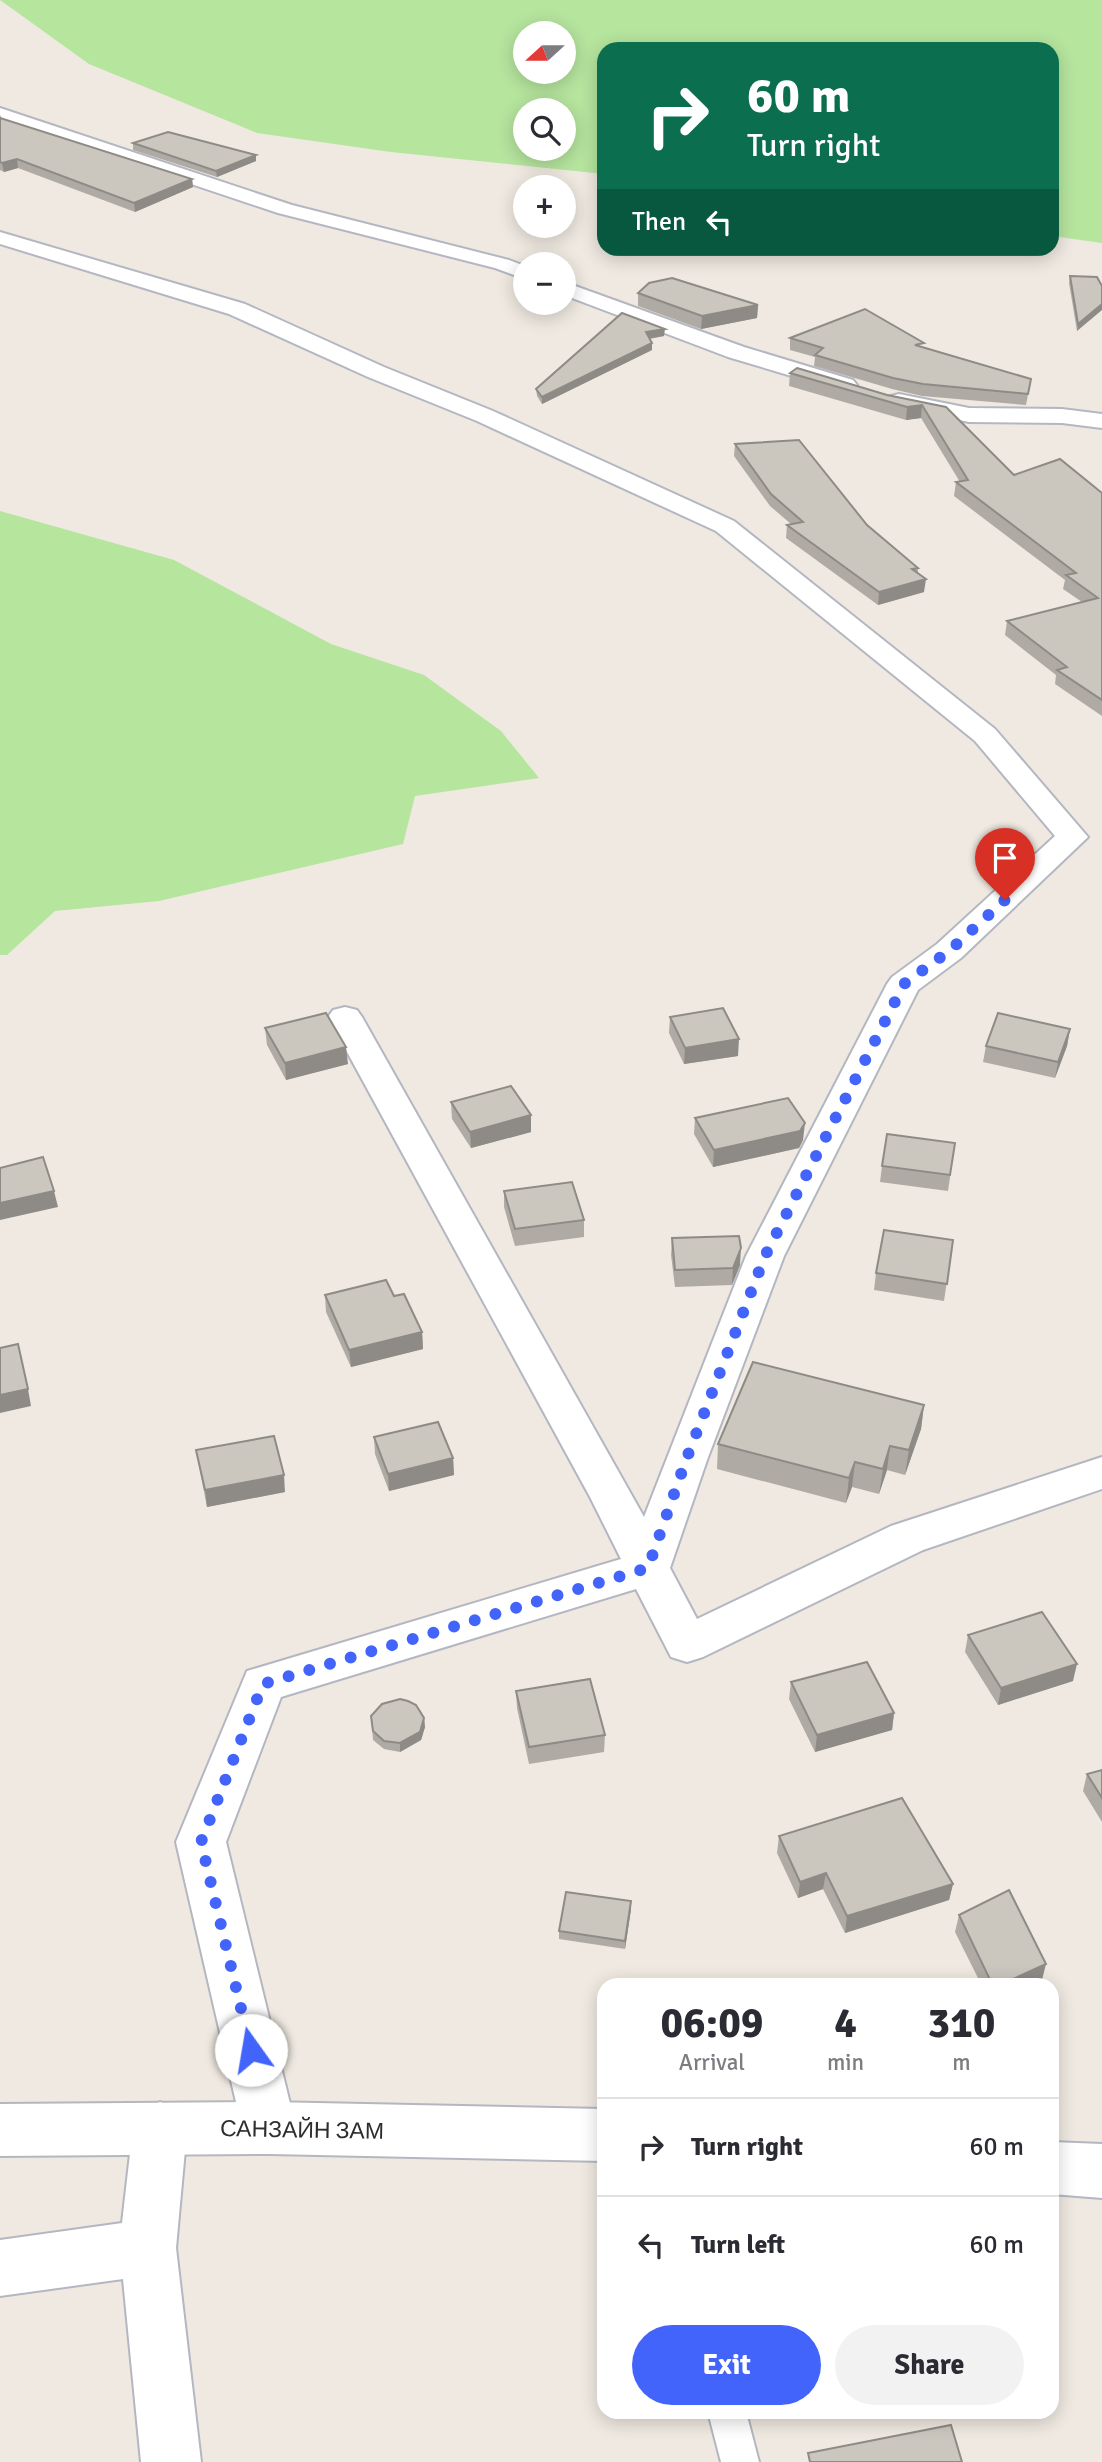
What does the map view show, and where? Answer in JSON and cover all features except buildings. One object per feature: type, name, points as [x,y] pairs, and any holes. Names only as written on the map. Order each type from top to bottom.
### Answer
[{"type":"street","points":[[0,114],[285,209],[513,268]]},
{"type":"street","points":[[0,238],[237,309],[376,372],[485,416],[725,526],[985,735],[1072,837],[949,951],[904,984],[765,1256],[686,1460],[648,1568]]},
{"type":"street","points":[[576,292],[736,352],[868,392],[970,415],[1062,416],[1102,421]]},
{"type":"street","points":[[345,1017],[611,1497],[687,1644],[907,1538],[1102,1473]]},
{"type":"street","points":[[269,2128],[201,1842],[263,1684],[648,1568]]},
{"type":"street","points":[[160,2128],[149,2248],[171,2462]]},
{"type":"street","name":"САНЗАЙН ЗАМ","points":[[0,2130],[269,2128],[597,2136]]},
{"type":"street","points":[[1059,2168],[1102,2171]]},
{"type":"street","points":[[0,2268],[149,2248]]},
{"type":"lane","points":[[729,2419],[740,2462]]},
{"type":"green space","points":[[0,0],[1102,0],[1102,243],[1059,237],[1059,42],[597,42],[597,173],[391,152],[257,133],[89,64]]},
{"type":"green space","points":[[0,511],[174,560],[331,644],[424,675],[501,731],[539,778],[415,796],[403,844],[159,901],[55,911],[7,955],[0,955]]},
{"type":"route","points":[[251,2050],[201,1842],[263,1684],[648,1568],[686,1460],[765,1256],[904,984],[949,951],[1005,900]]}]
